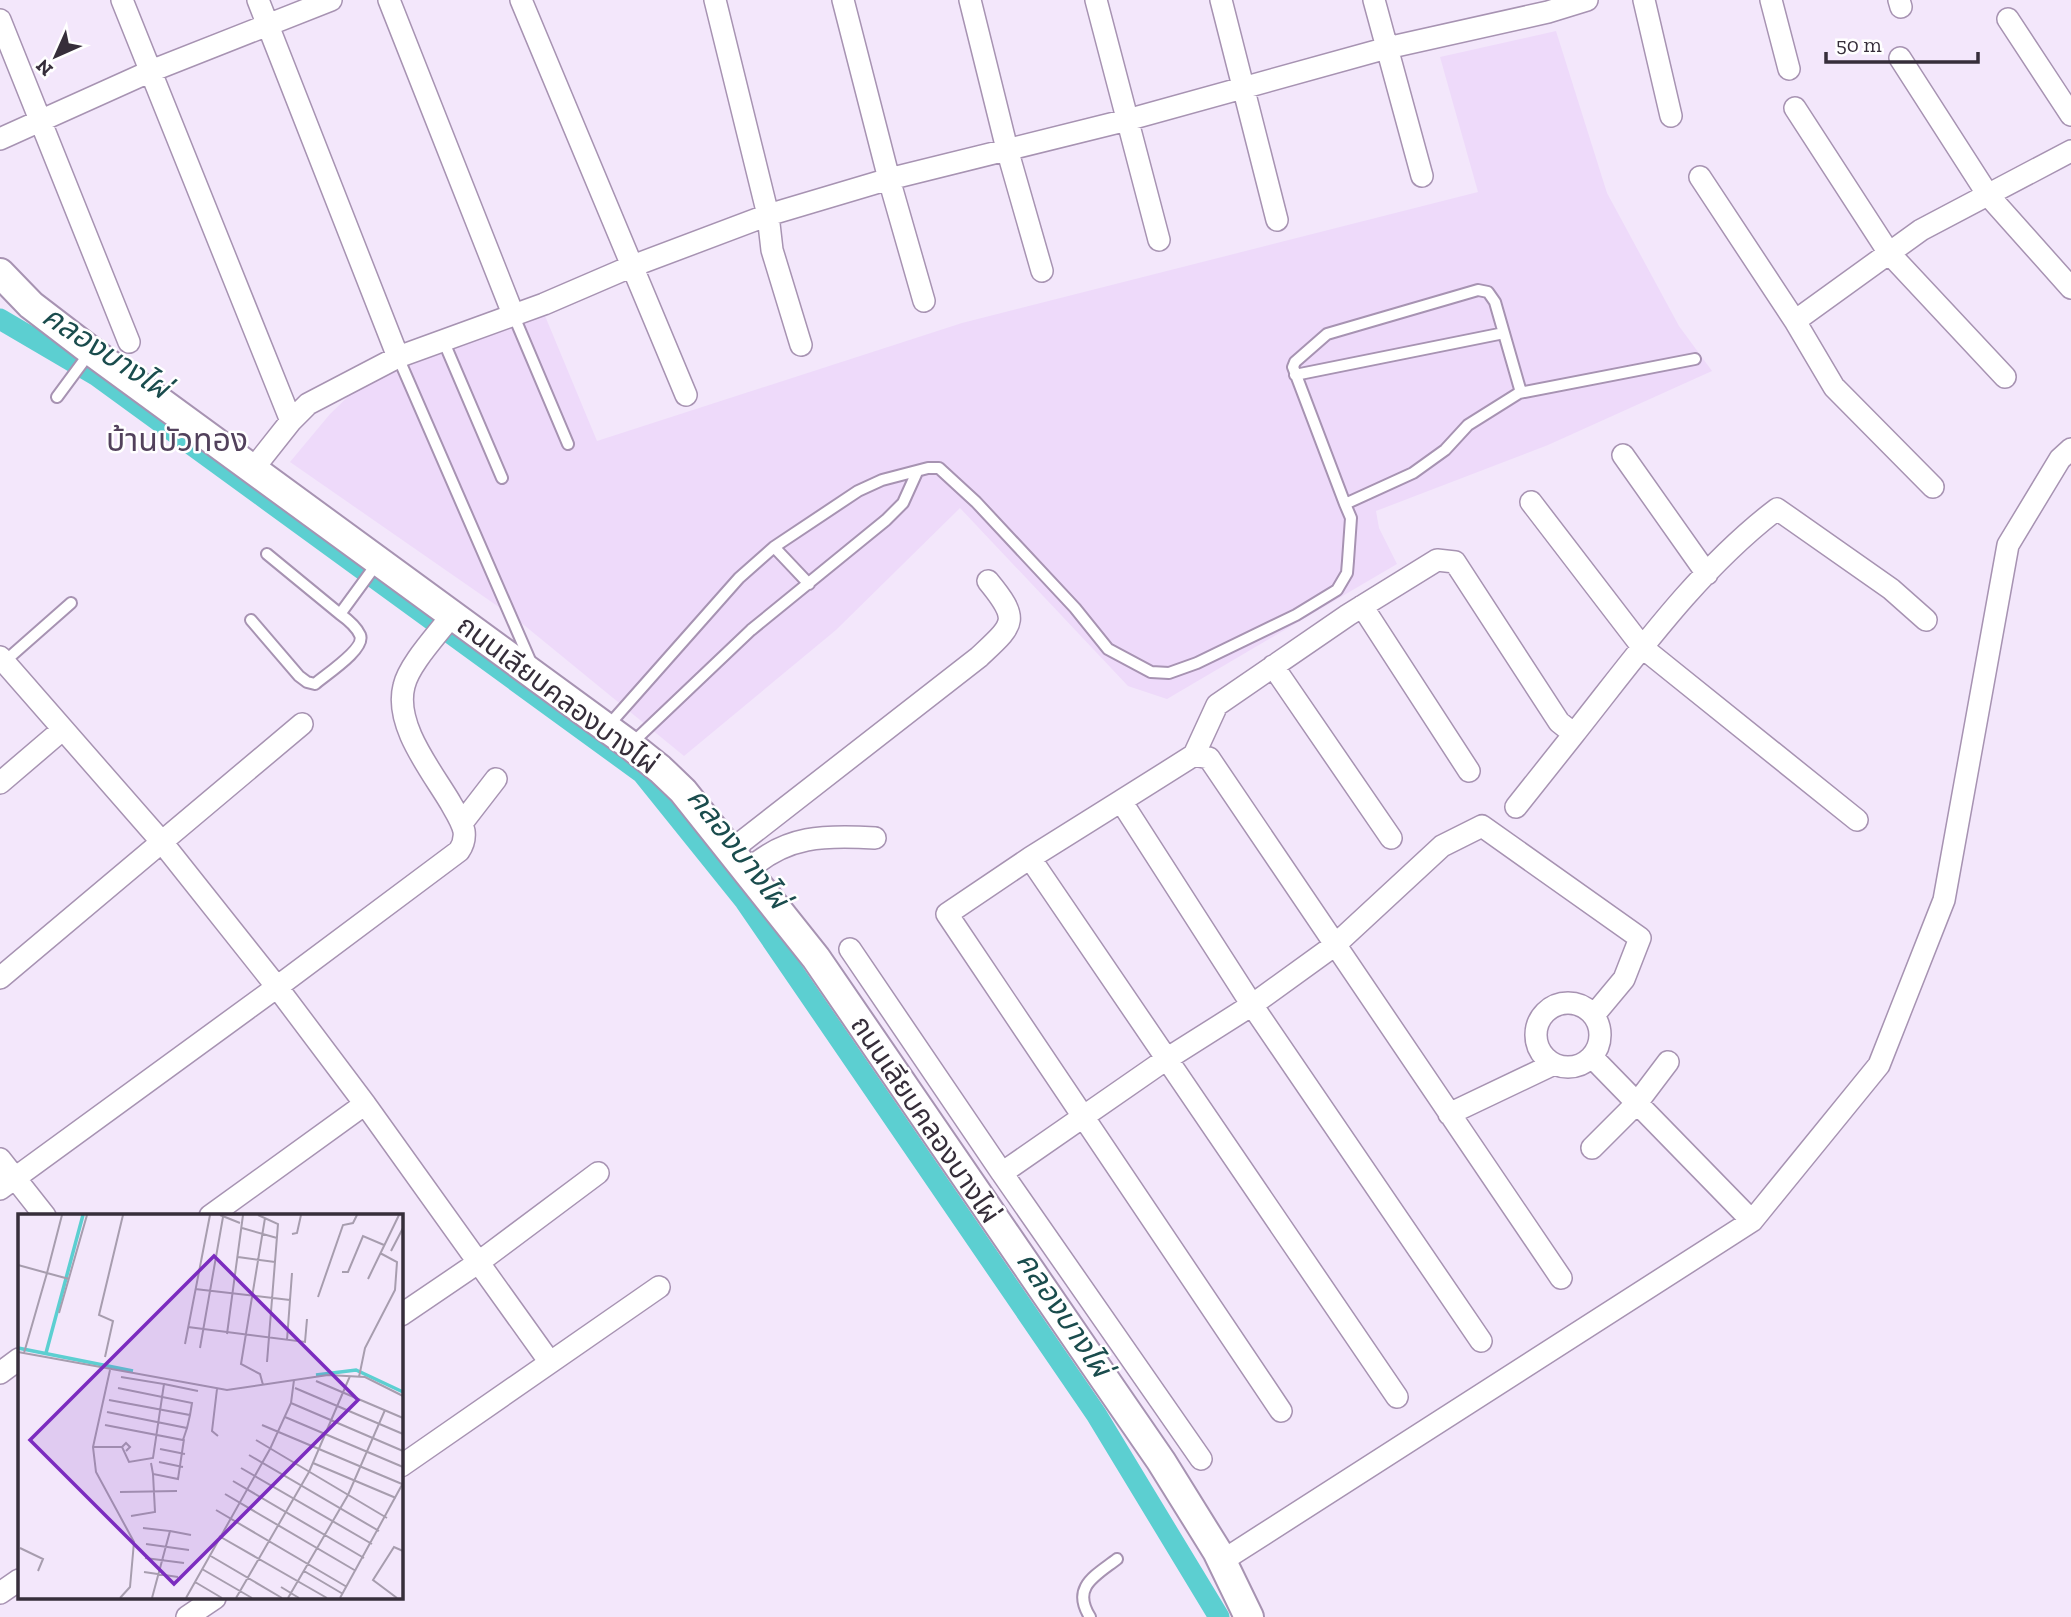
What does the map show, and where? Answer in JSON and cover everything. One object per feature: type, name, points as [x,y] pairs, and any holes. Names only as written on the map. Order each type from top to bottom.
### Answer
[{"type":"street","points":[[122,0],[291,421]]},
{"type":"street","points":[[258,0],[398,357]]},
{"type":"street","points":[[0,139],[151,71],[331,0]]},
{"type":"street","points":[[389,0],[513,314]]},
{"type":"street","points":[[521,0],[685,395]]},
{"type":"street","points":[[715,0],[768,215],[772,250],[801,345]]},
{"type":"street","points":[[843,0],[888,179],[925,301]]},
{"type":"street","points":[[970,0],[1007,149],[1042,271]]},
{"type":"street","points":[[1096,0],[1158,240]]},
{"type":"street","points":[[1221,0],[1277,220]]},
{"type":"street","points":[[1374,0],[1422,176]]},
{"type":"street","points":[[253,469],[308,404],[398,357],[544,304],[630,267],[768,215],[888,179],[1128,120],[1387,48],[1547,6],[1587,0]]},
{"type":"street","points":[[1644,0],[1671,116]]},
{"type":"street","points":[[1771,0],[1788,69]]},
{"type":"street","points":[[2008,19],[2071,115]]},
{"type":"street","points":[[0,20],[129,342]]},
{"type":"street","points":[[1900,58],[1988,195],[2071,288]]},
{"type":"street","points":[[1796,108],[1889,253],[2005,377]]},
{"type":"street","points":[[1795,321],[1921,230],[2071,151]]},
{"type":"street","points":[[1700,177],[1795,321],[1834,387],[1933,487]]},
{"type":"street","name":"ถนนเลียบคลองบางไผ่","points":[[0,273],[88,355],[253,469],[448,620],[630,745],[683,792],[816,958],[1161,1461],[1222,1561],[1250,1617]]},
{"type":"street","points":[[1222,1561],[1752,1221],[1879,1065],[1944,900],[2008,545],[2060,459],[2071,449]]},
{"type":"street","points":[[1623,455],[1707,574]]},
{"type":"street","points":[[1531,502],[1643,648],[1857,820]]},
{"type":"street","points":[[1516,807],[1670,613],[1750,530],[1777,509],[1891,589],[1926,620]]},
{"type":"street","points":[[1281,1411],[947,914],[1030,858],[1194,755],[1216,705],[1362,606],[1437,560],[1455,562],[1559,722],[1574,734]]},
{"type":"street","points":[[739,861],[979,657],[1009,627],[1011,614],[1004,600],[988,581]]},
{"type":"street","points":[[1362,606],[1469,771]]},
{"type":"street","points":[[7,1183],[277,988],[455,855],[464,840],[462,823],[410,734],[403,714],[402,695],[405,682],[413,668],[448,620]]},
{"type":"street","points":[[2,659],[161,841],[277,988],[480,1262],[549,1362]]},
{"type":"street","points":[[1273,666],[1391,838]]},
{"type":"street","points":[[0,978],[302,724]]},
{"type":"street","points":[[0,783],[62,730]]},
{"type":"street","points":[[1194,755],[1209,758],[1561,1278]]},
{"type":"street","points":[[462,823],[496,779]]},
{"type":"street","points":[[1121,801],[1252,1005],[1481,1341]]},
{"type":"street","points":[[1002,1174],[1165,1060],[1252,1005],[1335,945],[1443,846],[1482,826],[1640,938],[1624,979],[1594,1015]]},
{"type":"street","points":[[739,861],[760,859],[792,842],[835,836],[875,838]]},
{"type":"street","points":[[1030,858],[1396,1397]]},
{"type":"street","points":[[850,949],[1002,1174],[1201,1459]]},
{"type":"street","points":[[1575,1003],[1594,1015],[1601,1036],[1592,1056],[1573,1067],[1553,1064],[1545,1058],[1536,1040],[1536,1030],[1545,1012],[1553,1006],[1575,1003]]},
{"type":"street","points":[[1592,1056],[1752,1221]]},
{"type":"street","points":[[1592,1148],[1637,1103],[1668,1062]]},
{"type":"street","points":[[1449,1114],[1553,1064]]},
{"type":"street","points":[[213,1214],[365,1104]]},
{"type":"street","points":[[0,1159],[7,1183],[43,1214]]},
{"type":"street","points":[[402,1314],[480,1262],[598,1174]]},
{"type":"street","points":[[402,1465],[659,1287]]},
{"type":"street","points":[[0,1374],[18,1360]]},
{"type":"street","points":[[0,1593],[18,1581]]},
{"type":"street","points":[[187,1617],[212,1600]]},
{"type":"lane","points":[[606,729],[739,578],[774,547],[858,491],[882,480],[928,467],[939,468],[948,474],[1066,598],[1108,649],[1151,672],[1169,673],[1197,663],[1296,615],[1337,590],[1347,573],[1351,518],[1293,371],[1295,362],[1327,334],[1478,290],[1488,292],[1495,302],[1519,393]]},
{"type":"lane","points":[[513,314],[568,444]]},
{"type":"lane","points":[[1295,375],[1504,333]]},
{"type":"lane","points":[[443,340],[502,478]]},
{"type":"lane","points":[[57,397],[88,355]]},
{"type":"lane","points":[[398,357],[539,680]]},
{"type":"lane","points":[[1345,504],[1413,473],[1444,450],[1468,425],[1519,393],[1695,359]]},
{"type":"lane","points":[[630,745],[751,631],[870,535],[903,503],[917,472]]},
{"type":"lane","points":[[774,547],[809,584]]},
{"type":"lane","points":[[251,621],[299,676],[315,684],[351,656],[361,640],[343,610],[267,554]]},
{"type":"lane","points":[[343,610],[375,566]]},
{"type":"lane","points":[[2,659],[71,603]]},
{"type":"lane","points":[[1090,1617],[1083,1606],[1083,1592],[1089,1581],[1117,1559]]},
{"type":"shaded area","points":[[1556,31],[1607,193],[1679,326],[1712,371],[1548,445],[1376,511],[1379,528],[1397,564],[1167,699],[1128,686],[960,508],[836,630],[684,756],[519,621],[290,462],[330,414],[358,387],[543,311],[597,441],[962,323],[1478,192],[1440,57]]},
{"type":"waterway","name":"คลองบางไผ่","points":[[0,319],[97,376],[642,773],[745,901],[1096,1414],[1219,1617]]},
{"type":"district","name":"บ้านบัวทอง","points":[[177,440]]}]
